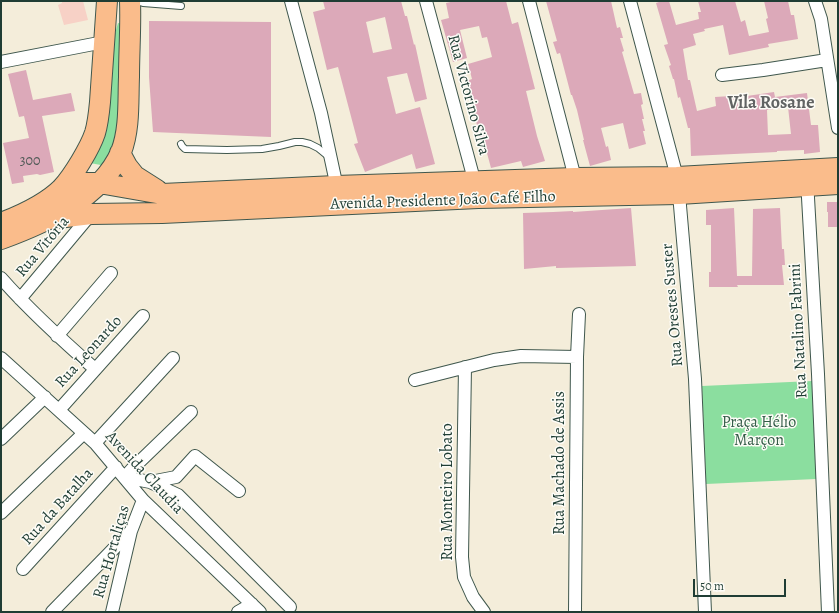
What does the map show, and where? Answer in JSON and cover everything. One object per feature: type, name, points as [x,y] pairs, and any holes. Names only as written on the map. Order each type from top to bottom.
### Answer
[{"type":"main road","points":[[1,223],[35,207],[62,188],[80,163],[94,134],[99,117],[107,1]]},
{"type":"main road","points":[[1,239],[49,219],[83,198],[110,170],[120,152],[124,143],[128,113],[130,1]]},
{"type":"main road","points":[[120,152],[127,166],[135,176],[162,194]]},
{"type":"main road","name":"Avenida Presidente João Café Filho","points":[[62,188],[81,183],[99,183],[162,194],[336,186],[476,190],[678,185],[807,177],[838,168]]},
{"type":"main road","name":"Avenida Presidente João Café Filho","points":[[807,177],[838,184]]},
{"type":"main road","name":"Avenida Presidente João Café Filho","points":[[49,219],[91,214],[162,213],[342,205],[575,178],[678,185]]},
{"type":"street","points":[[291,1],[321,113],[336,186],[342,205]]},
{"type":"street","name":"Rua Victorino Silva","points":[[426,1],[476,190]]},
{"type":"street","points":[[530,1],[575,178]]},
{"type":"street","name":"Rua Orestes Suster","points":[[630,1],[678,185],[695,379],[705,612]]},
{"type":"street","points":[[815,1],[821,19],[838,128]]},
{"type":"street","points":[[1,62],[104,42]]},
{"type":"street","points":[[722,75],[827,60]]},
{"type":"street","name":"Rua Natalino Fabrini","points":[[807,177],[828,612]]},
{"type":"street","name":"Rua Vitória","points":[[20,299],[91,214]]},
{"type":"street","points":[[57,336],[111,273]]},
{"type":"street","points":[[1,278],[57,336],[95,369]]},
{"type":"street","name":"Rua Machado de Assis","points":[[575,612],[577,356],[579,314]]},
{"type":"street","name":"Rua Leonardo","points":[[59,410],[143,316]]},
{"type":"street","points":[[415,380],[494,360],[521,356],[577,356]]},
{"type":"street","points":[[95,443],[173,358]]},
{"type":"street","name":"Avenida Claudia","points":[[2,361],[45,397],[95,443],[143,500],[256,608]]},
{"type":"street","name":"Rua Monteiro Lobato","points":[[465,367],[462,557],[464,577],[473,597],[484,612]]},
{"type":"street","points":[[1,439],[45,397]]},
{"type":"street","points":[[191,412],[125,477],[150,482],[178,495],[290,607]]},
{"type":"street","points":[[1,513],[84,433]]},
{"type":"street","points":[[150,482],[176,477],[195,456],[238,491]]},
{"type":"street","name":"Rua da Batalha","points":[[23,569],[116,467]]},
{"type":"street","name":"Rua Hortaliças","points":[[112,612],[131,531],[143,500]]},
{"type":"street","points":[[52,612],[131,531]]},
{"type":"street","points":[[238,612],[256,608]]},
{"type":"lane","points":[[137,1],[148,4],[181,6]]},
{"type":"lane","points":[[181,144],[183,148],[190,150],[251,149],[302,142],[318,148],[330,158]]},
{"type":"shaded area","points":[[62,1],[83,1],[88,20],[64,25],[58,5],[62,3]]},
{"type":"green space","points":[[118,23],[123,24],[121,136],[106,166],[90,163]]},
{"type":"green space","name":"Praça Hélio Marçon","points":[[812,381],[816,479],[706,484],[702,386]]},
{"type":"building","points":[[323,1],[401,1],[405,16],[407,16],[414,45],[415,44],[427,99],[415,102],[407,73],[387,77],[396,114],[420,107],[435,164],[416,169],[412,154],[365,172],[354,144],[358,143],[338,67],[327,70],[313,12],[325,9]],"holes":[[[385,17],[392,49],[373,53],[366,22]]]},
{"type":"building","points":[[455,1],[506,1],[512,24],[518,22],[535,89],[526,91],[545,161],[523,167],[521,161],[491,168],[484,142],[481,143],[467,81],[472,79],[468,64],[492,57],[487,37],[482,38],[479,26],[460,30],[467,58],[453,62],[441,20],[449,18],[446,3]]},
{"type":"building","points":[[546,1],[611,1],[617,28],[620,27],[623,38],[620,38],[624,51],[622,52],[634,94],[641,93],[643,104],[641,105],[644,119],[642,119],[645,131],[643,131],[646,144],[629,149],[623,123],[601,128],[606,147],[608,146],[611,160],[590,166],[577,110],[571,95],[560,53],[557,54],[553,42],[557,41]]},
{"type":"building","points":[[669,1],[676,25],[699,19],[698,12],[701,12],[698,1],[735,1],[741,22],[745,20],[749,36],[769,32],[766,19],[768,18],[764,1],[788,1],[791,15],[794,15],[798,39],[768,44],[769,47],[729,55],[723,25],[704,29],[705,31],[693,34],[696,45],[683,49],[688,80],[690,80],[697,111],[716,106],[715,97],[747,96],[774,92],[775,97],[807,93],[811,125],[818,125],[820,152],[804,154],[804,150],[691,156],[690,128],[688,128],[680,97],[678,98],[674,79],[669,66],[671,65],[664,45],[668,44],[656,3]],"holes":[[[788,107],[791,134],[768,135],[767,110]]]},
{"type":"building","points":[[149,21],[271,22],[271,137],[153,132],[149,77]]},
{"type":"building","points":[[26,70],[33,100],[71,93],[75,111],[42,116],[54,172],[23,176],[24,182],[12,184],[3,143],[29,138],[24,116],[19,117],[8,74]]},
{"type":"building","points":[[827,202],[838,202],[838,227],[828,227]]},
{"type":"building","points":[[631,208],[636,266],[556,268],[556,266],[524,269],[523,213],[573,212]]},
{"type":"building","points":[[734,208],[737,276],[752,276],[753,209],[780,208],[782,249],[784,249],[785,265],[782,265],[784,285],[737,285],[738,287],[709,287],[709,272],[711,272],[711,225],[706,225],[706,210]]},
{"type":"district","name":"Vila Rosane","points":[[771,104]]}]
